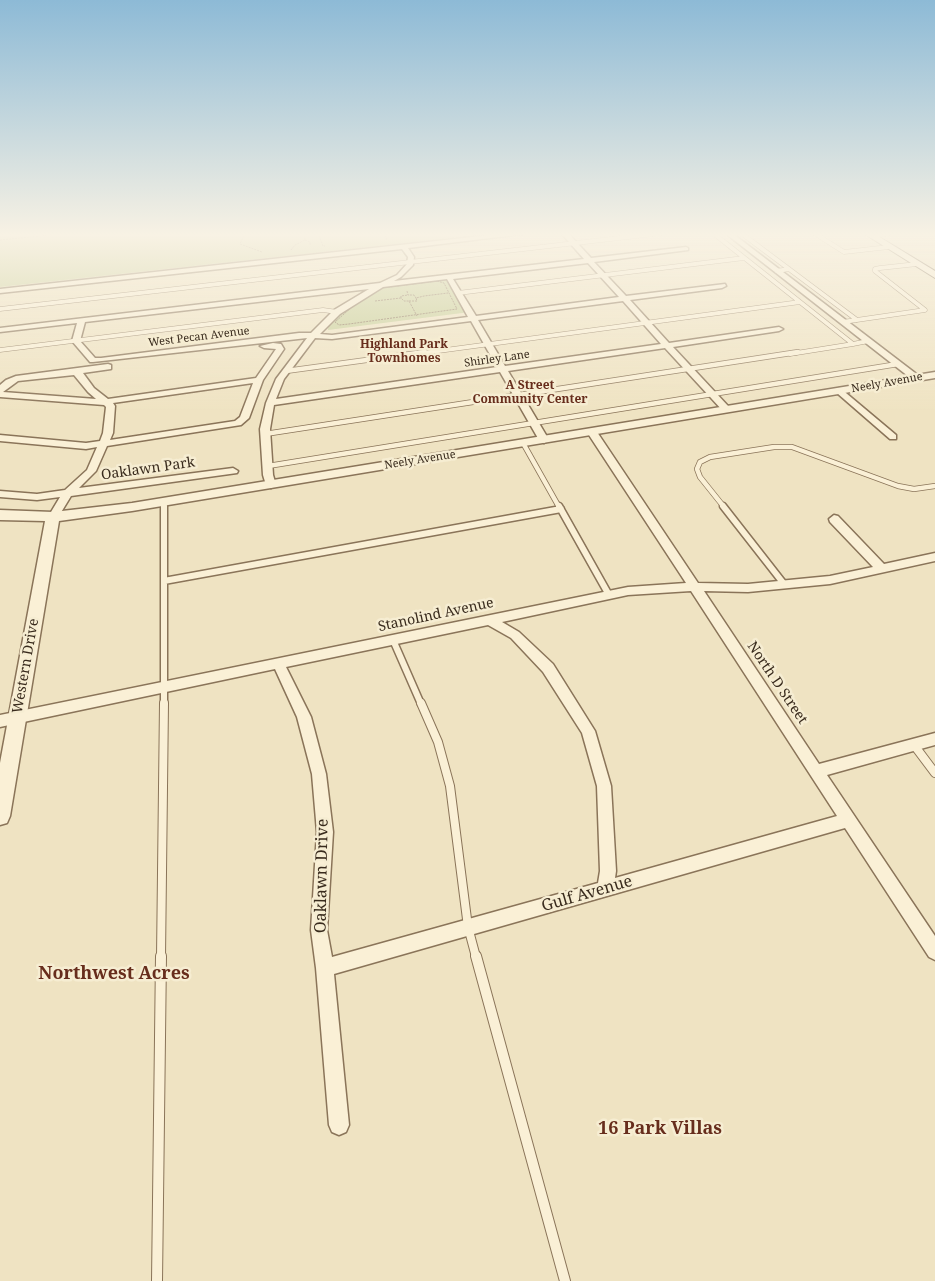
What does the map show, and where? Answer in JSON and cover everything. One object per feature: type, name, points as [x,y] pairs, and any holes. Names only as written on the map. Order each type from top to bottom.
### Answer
[{"type":"street","points":[[0,330],[318,293]]},
{"type":"street","points":[[271,485],[265,434],[270,403],[280,379],[313,336],[337,312],[370,293]]},
{"type":"street","points":[[455,293],[473,318],[544,440]]},
{"type":"street","points":[[618,293],[726,410]]},
{"type":"street","name":"West Pecan Avenue","points":[[76,341],[95,360],[299,336],[332,337],[671,293]]},
{"type":"street","points":[[805,293],[916,378]]},
{"type":"street","points":[[76,341],[81,321]]},
{"type":"street","name":"Shirley Lane","points":[[270,403],[779,329]]},
{"type":"street","points":[[0,390],[16,379],[234,350],[278,346],[280,349],[259,380],[244,418],[238,423],[86,446],[0,438]]},
{"type":"street","points":[[76,372],[105,402]]},
{"type":"street","name":"Neely Avenue","points":[[0,515],[53,517],[164,502],[935,375]]},
{"type":"street","points":[[0,394],[105,402],[259,380]]},
{"type":"street","name":"Neely Avenue","points":[[840,391],[893,437]]},
{"type":"street","name":"Oaklawn Park","points":[[53,517],[67,494],[91,471],[104,443],[108,433],[111,406],[105,402]]},
{"type":"street","name":"North D Street","points":[[592,432],[935,951]]},
{"type":"street","name":"Oaklawn Park","points":[[0,494],[37,497],[233,471]]},
{"type":"street","name":"Western Drive","points":[[0,816],[53,517]]},
{"type":"street","points":[[834,519],[881,568]]},
{"type":"street","name":"Stanolind Avenue","points":[[0,721],[628,591],[693,587],[748,588],[830,580],[935,557]]},
{"type":"street","points":[[490,620],[515,636],[548,668],[588,731],[604,786],[608,871],[604,888]]},
{"type":"street","name":"Oaklawn Drive","points":[[278,664],[304,717],[319,774],[325,832],[319,930],[325,968],[338,1125]]},
{"type":"street","points":[[816,771],[935,739]]},
{"type":"street","name":"Gulf Avenue","points":[[325,968],[849,820]]},
{"type":"lane","points":[[0,309],[141,293]]},
{"type":"lane","points":[[788,293],[853,344]]},
{"type":"lane","points":[[822,293],[858,320]]},
{"type":"lane","points":[[843,322],[925,310],[903,293]]},
{"type":"lane","points":[[286,371],[800,302]]},
{"type":"lane","points":[[0,350],[323,310],[337,312]]},
{"type":"lane","points":[[265,434],[868,341]]},
{"type":"lane","points":[[268,466],[898,364]]},
{"type":"lane","points":[[523,443],[609,595]]},
{"type":"lane","points":[[784,584],[700,477],[697,469],[700,462],[710,457],[774,447],[792,447],[898,486],[914,489],[935,486]]},
{"type":"lane","points":[[157,1281],[164,687],[164,502]]},
{"type":"lane","points":[[164,581],[561,509]]},
{"type":"lane","points":[[393,640],[438,742],[450,786],[468,927],[565,1281]]},
{"type":"lane","points":[[914,745],[935,773]]},
{"type":"path","points":[[373,293],[354,303],[336,320],[336,323],[349,324],[457,309],[455,293],[424,296],[416,298],[417,301],[404,302],[401,298]]},
{"type":"path","points":[[375,301],[401,298],[400,296],[408,295]]},
{"type":"path","points":[[409,301],[422,325]]},
{"type":"path","points":[[354,303],[366,302]]},
{"type":"green space","points":[[371,293],[458,293],[470,312],[328,330],[329,319]]},
{"type":"district","name":"Highland Park Townhomes","points":[[404,352]]},
{"type":"district","name":"A Street Community Center","points":[[530,393]]},
{"type":"district","name":"Northwest Acres","points":[[114,974]]},
{"type":"district","name":"16 Park Villas","points":[[660,1129]]}]
